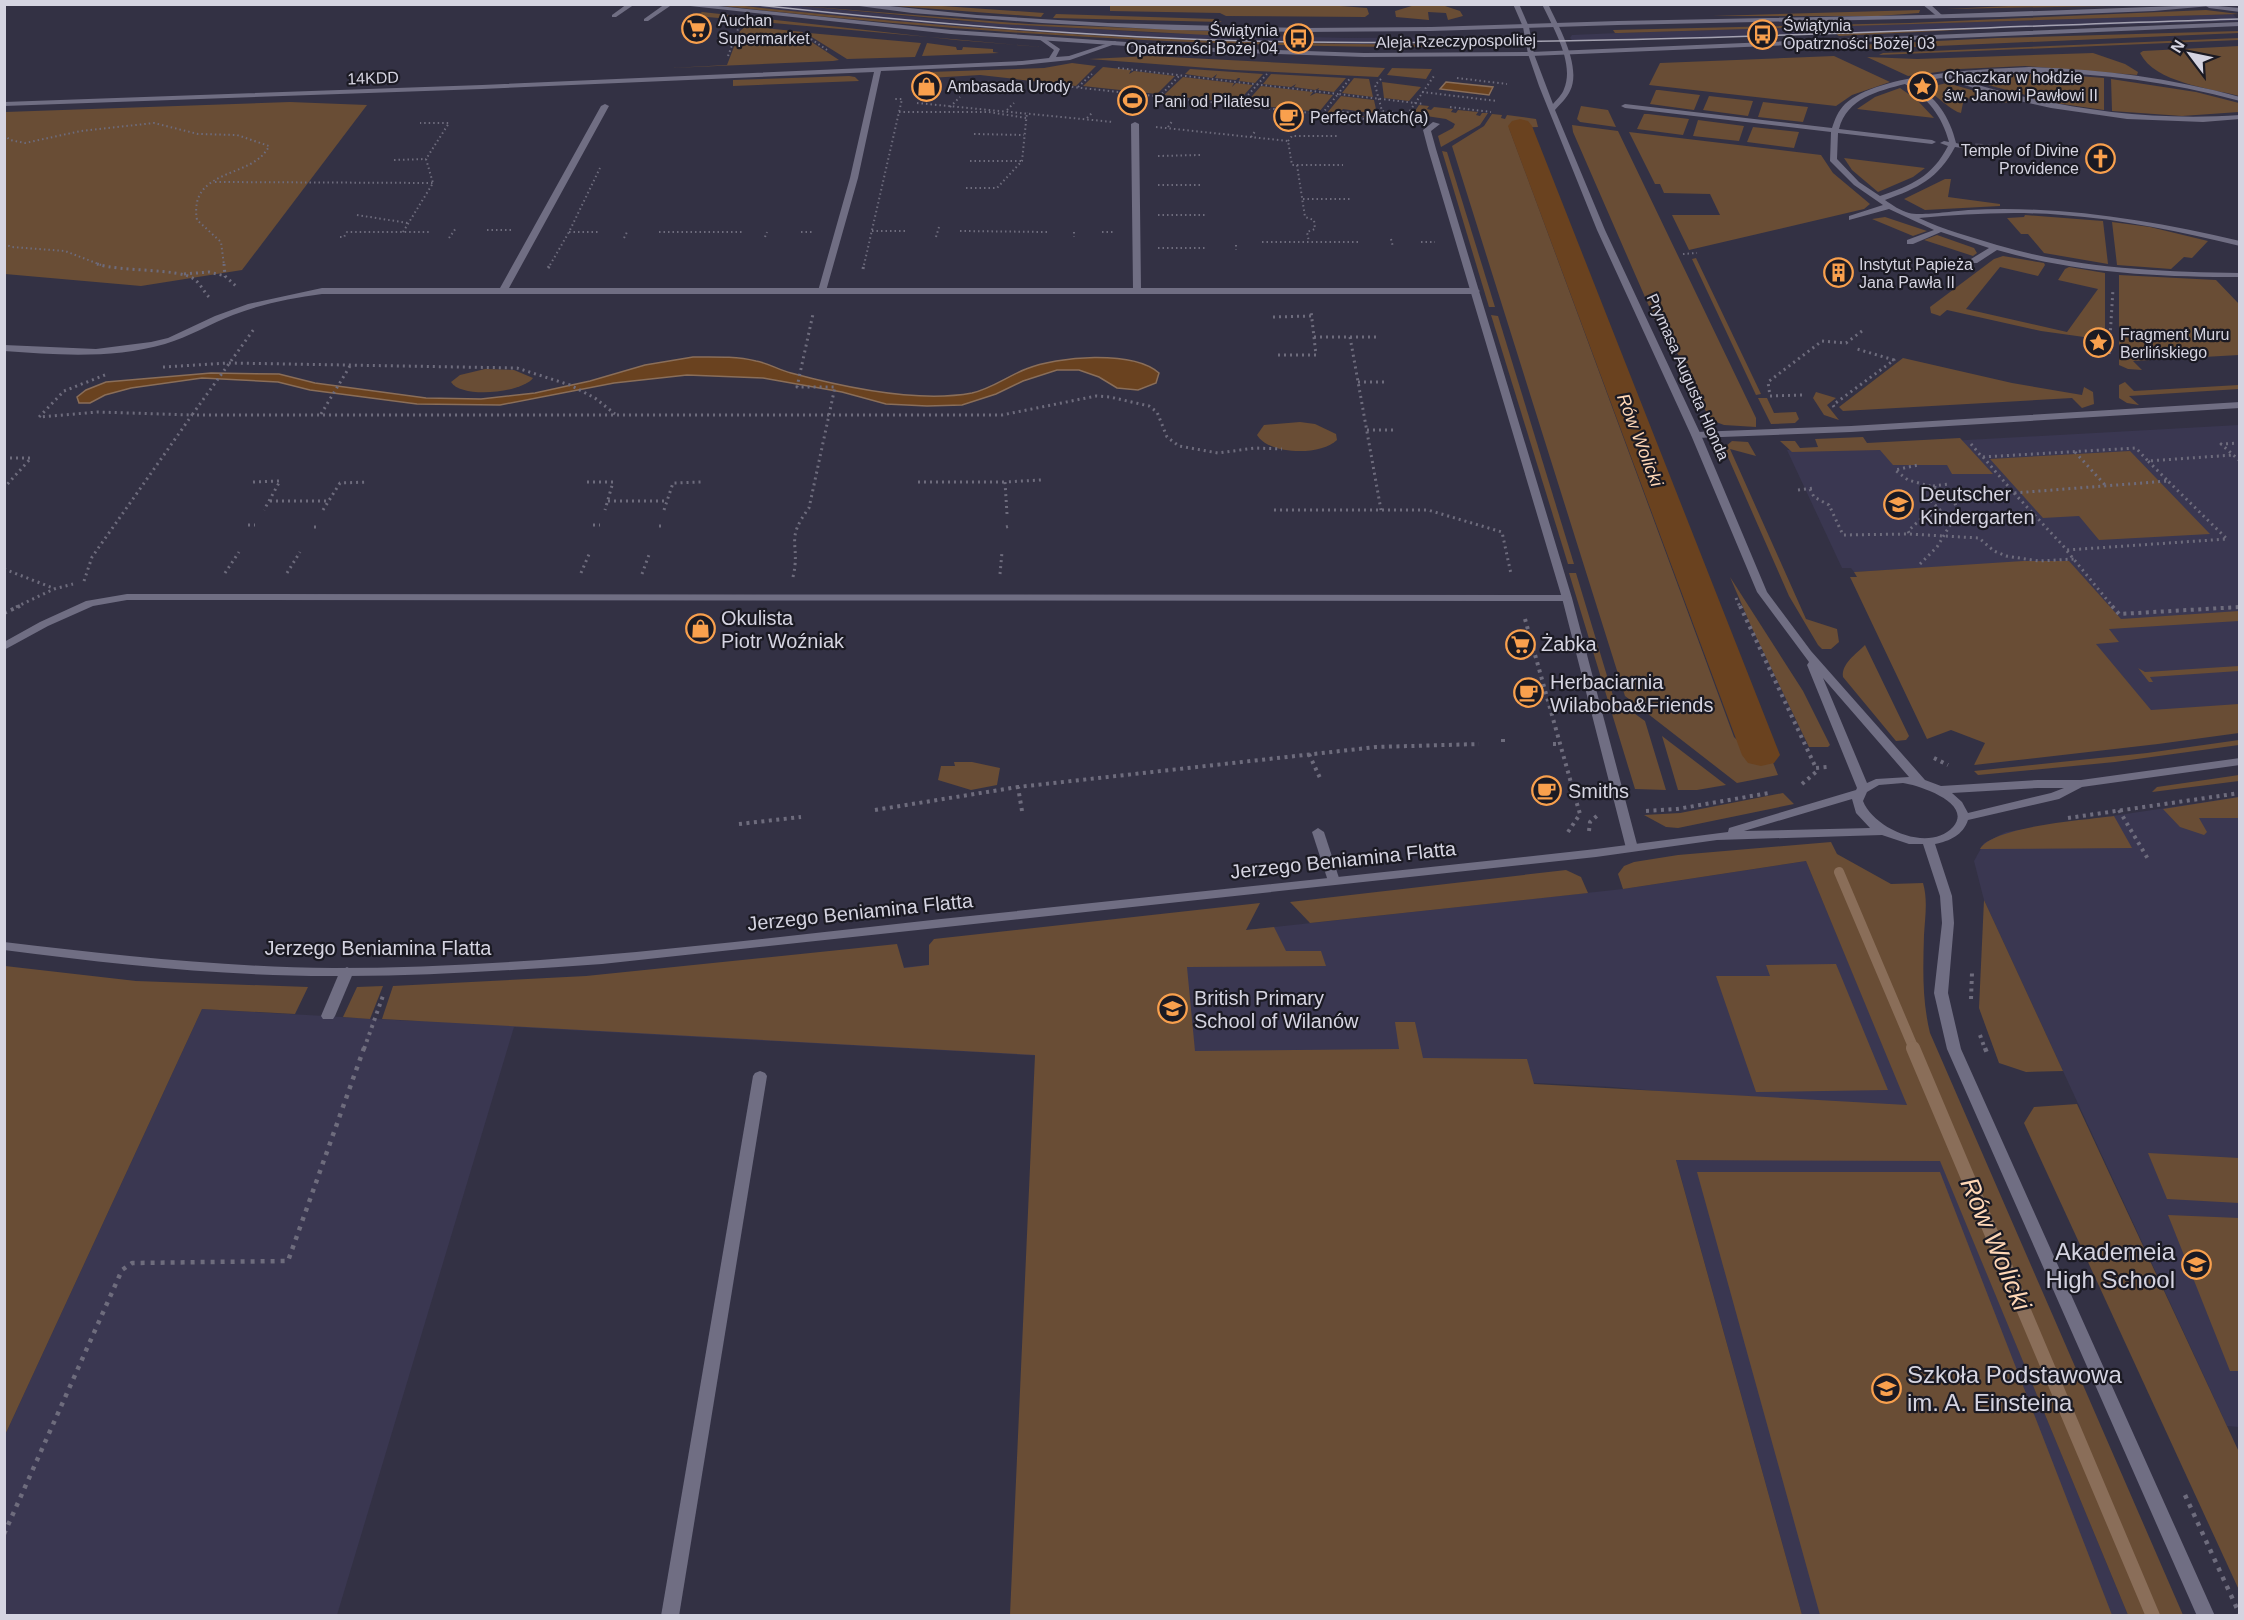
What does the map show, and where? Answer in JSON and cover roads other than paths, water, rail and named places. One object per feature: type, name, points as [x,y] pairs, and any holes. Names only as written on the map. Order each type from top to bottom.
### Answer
[{"type":"street","points":[[614,16],[632,4]]},
{"type":"street","points":[[646,20],[670,4]]},
{"type":"street","name":"Aleja Rzeczypospolitej","points":[[675,4],[882,27],[1323,54],[1567,53],[2240,24]]},
{"type":"street","name":"Aleja Rzeczypospolitej","points":[[847,4],[1004,19],[1338,30],[1941,17],[2230,4]]},
{"type":"street","name":"Prymasa Augusta Hlonda","points":[[1516,4],[1526,27],[1531,54],[1601,230],[1696,435],[1762,592],[1807,652],[1920,782]]},
{"type":"street","points":[[1545,4],[1567,53],[1568,89],[1553,108]]},
{"type":"street","points":[[1925,4],[1941,17]]},
{"type":"street","points":[[2209,6],[2240,10]]},
{"type":"street","points":[[1041,38],[1059,50],[1051,60]]},
{"type":"street","name":"14KDD","points":[[4,104],[482,87],[1051,60],[1076,56],[1115,43]]},
{"type":"street","points":[[822,291],[854,178],[878,69]]},
{"type":"street","points":[[2240,99],[2144,79],[2061,71],[1998,69],[1938,75],[1886,87],[1863,96],[1845,108],[1835,131],[1833,159],[1845,175],[1878,200],[1907,216],[1940,230],[1996,247],[2114,270],[2240,275]]},
{"type":"street","points":[[1938,75],[1993,93],[2107,114],[2170,118],[2240,117]]},
{"type":"street","points":[[1878,200],[1920,184],[1940,169],[1953,144],[1946,119],[1933,101],[1896,77]]},
{"type":"street","points":[[503,291],[605,106]]},
{"type":"street","points":[[1625,106],[1932,142]]},
{"type":"street","points":[[1135,124],[1137,292]]},
{"type":"street","points":[[1436,124],[1427,130],[1567,598],[1632,848]]},
{"type":"street","points":[[1944,143],[1963,146]]},
{"type":"street","points":[[1852,218],[1889,206]]},
{"type":"street","points":[[1907,216],[1964,212],[2038,211],[2140,223],[2240,244]]},
{"type":"street","points":[[1910,242],[1940,230]]},
{"type":"street","points":[[1974,261],[1996,247]]},
{"type":"street","points":[[4,348],[102,352],[153,345],[197,330],[226,315],[278,298],[322,291],[1476,291]]},
{"type":"street","points":[[1696,435],[1851,429],[2240,405]]},
{"type":"street","points":[[4,646],[90,603],[128,597],[1567,598]]},
{"type":"street","name":"Prymasa Augusta Hlonda","points":[[1807,652],[1854,766],[1861,790],[1856,802],[1860,813],[1868,823],[1882,831]]},
{"type":"street","points":[[1940,790],[2038,784],[2081,784],[2240,761]]},
{"type":"street","name":"Jerzego Beniamina Flatta","points":[[1717,836],[1887,780],[1920,782]]},
{"type":"street","points":[[1882,831],[1912,840],[1928,841],[1954,834],[1961,827],[1963,818],[1958,804],[1940,790],[1920,782]]},
{"type":"street","points":[[1963,818],[2055,796],[2081,784]]},
{"type":"street","name":"Jerzego Beniamina Flatta","points":[[4,946],[96,958],[230,968],[346,971],[498,967],[602,960],[1596,853],[1717,836],[1882,831]]},
{"type":"street","points":[[1318,832],[1334,881]]},
{"type":"street","points":[[1928,841],[1946,896],[1948,923],[1941,993],[1954,1049],[2206,1616]]},
{"type":"street","points":[[328,1016],[346,971]]},
{"type":"street","points":[[670,1616],[760,1076]]},
{"type":"waterway","name":"Rów Wolicki","points":[[1520,126],[1761,755]]},
{"type":"waterway","name":"Rów Wolicki","points":[[1839,872],[1914,1049]]},
{"type":"waterway","name":"Rów Wolicki","points":[[1913,1048],[2153,1616]]},
{"type":"tunnel","points":[[1963,146],[1993,149]]},
{"type":"tram line","points":[[748,4],[936,23],[1061,32],[1249,41],[1621,40],[2240,19]]},
{"type":"place","name":"Auchan Supermarket","points":[[697,29]]},
{"type":"place","name":"Świątynia Opatrzności Bożej 03","points":[[1762,34]]},
{"type":"place","name":"Świątynia Opatrzności Bożej 04","points":[[1299,39]]},
{"type":"place","name":"Ambasada Urody","points":[[926,86]]},
{"type":"place","name":"Chaczkar w hołdzie św. Janowi Pawłowi II","points":[[1923,86]]},
{"type":"place","name":"Pani od Pilatesu","points":[[1133,101]]},
{"type":"place","name":"Perfect Match(a)","points":[[1289,117]]},
{"type":"place","name":"Temple of Divine Providence","points":[[2100,159]]},
{"type":"place","name":"Instytut Papieża Jana Pawła II","points":[[1838,273]]},
{"type":"place","name":"Fragment Muru Berlińskiego","points":[[2099,343]]},
{"type":"place","name":"Deutscher Kindergarten","points":[[1899,505]]},
{"type":"place","name":"Okulista Piotr Woźniak","points":[[700,629]]},
{"type":"place","name":"Żabka","points":[[1520,644]]},
{"type":"place","name":"Herbaciarnia Wilaboba&Friends","points":[[1529,693]]},
{"type":"place","name":"Smiths","points":[[1547,791]]},
{"type":"place","name":"British Primary School of Wilanów","points":[[1173,1009]]},
{"type":"place","name":"Akademeia High School","points":[[2196,1265]]},
{"type":"place","name":"Szkoła Podstawowa im. A. Einsteina","points":[[1886,1388]]}]
